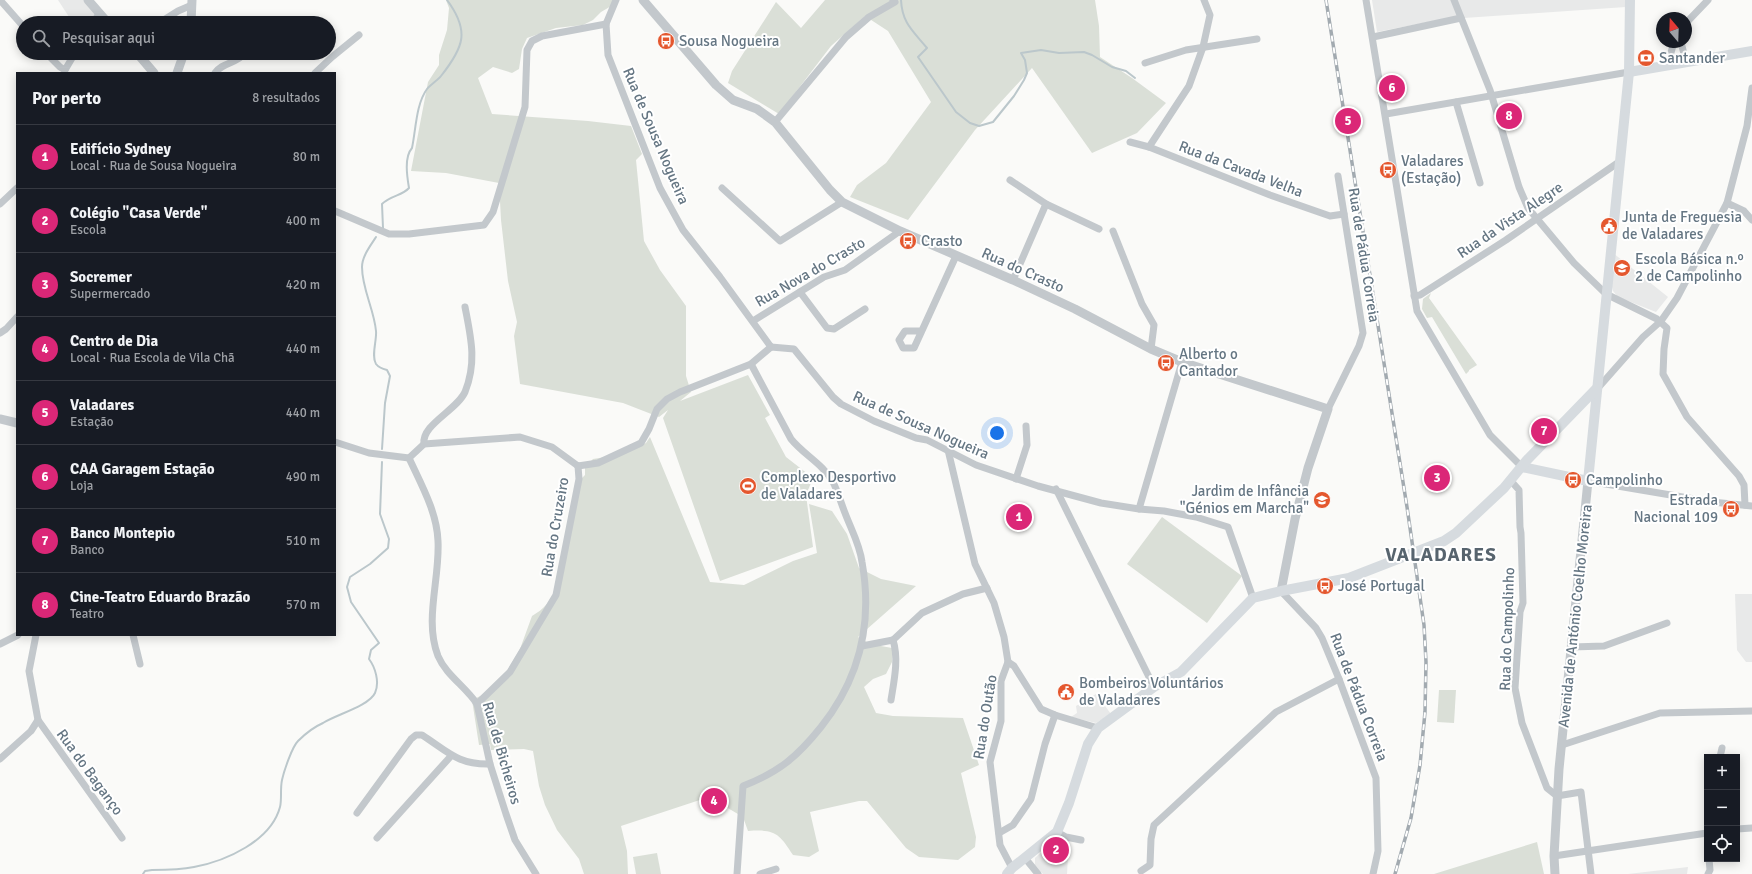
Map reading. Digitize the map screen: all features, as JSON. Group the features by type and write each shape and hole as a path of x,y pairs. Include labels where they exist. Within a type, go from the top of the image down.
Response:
{"main road":[{"name":"Avenida de António Coelho Moreira","path":"1588,481 1596,389 1629,72 1630,0"},
{"path":"1629,72 1752,51"},
{"path":"1010,871 1057,832 1069,803 1088,744 1098,728 1154,687 1181,672 1254,598 1281,591 1349,578 1444,541 1456,533 1511,481 1522,467 1596,389"},
{"path":"1522,467 1588,481"}],"street":[{"path":"0,0 16,18"},
{"path":"88,0 99,14"},
{"name":"Rua de Sousa Nogueira","path":"616,0 606,24 608,55 660,188 683,230 720,277 771,347 794,349 821,383 841,404 874,421 916,438 927,440 976,465 1016,479 1101,503 1164,511 1196,517 1228,527 1254,598"},
{"name":"Rua do Crasto","path":"644,0 716,85 733,100 757,109 775,122 830,190 842,202 900,231 1013,280 1075,309 1151,349 1182,362 1328,409"},
{"path":"775,122 846,37 869,17 895,2 893,0"},
{"path":"1149,147 1189,86 1203,48 1210,15 1204,0"},
{"path":"1366,0 1386,114 1417,311 1490,435 1522,467"},
{"path":"1454,0 1491,95 1519,187 1528,208 1574,263 1606,294 1661,321 1667,328 1663,374 1687,417 1739,476 1744,485 1748,505 1712,502 1588,481"},
{"path":"1692,17 1708,0"},
{"path":"170,16 192,3"},
{"path":"191,16 192,3"},
{"path":"1373,37 1461,18"},
{"path":"336,212 389,234 409,234 484,225 493,212 525,107 527,50 532,41 542,36 606,24"},
{"path":"336,53 359,35"},
{"path":"1145,63 1186,50 1257,39"},
{"path":"1671,65 1670,56 1672,48"},
{"path":"1682,48 1686,62"},
{"path":"54,60 66,71 72,60"},
{"path":"143,60 153,72"},
{"path":"177,72 182,60"},
{"path":"216,72 223,65 236,60"},
{"path":"316,72 328,60"},
{"path":"1386,114 1629,72"},
{"path":"1596,389 1643,337 1661,321 1676,298 1727,203 1747,126 1752,88"},
{"path":"1456,102 1480,183"},
{"name":"Rua da Cavada Velha","path":"1130,142 1149,147 1270,195 1330,216 1344,214"},
{"name":"Rua da Vista Alegre","path":"1414,296 1420,295 1506,240 1619,162"},
{"name":"Rua de Pádua Correia","path":"1338,176 1363,333 1359,346 1328,409 1308,468 1295,519 1281,591 1316,628 1322,638 1376,778 1378,850 1373,874"},
{"path":"1010,180 1046,204 1099,229"},
{"path":"722,188 780,241 842,202"},
{"path":"0,204 16,189"},
{"path":"1727,203 1744,211 1752,220"},
{"path":"1013,280 1046,204"},
{"name":"Rua Nova do Crasto","path":"753,321 824,277 845,270 900,231"},
{"path":"1113,231 1142,304 1154,325 1151,349"},
{"path":"921,331 956,256"},
{"path":"800,292 827,328 834,329 865,309"},
{"path":"336,442 369,453 409,458 424,444 423,439 429,429 458,404 464,394 473,368 472,344 465,307"},
{"path":"0,333 16,318"},
{"path":"578,466 598,463 641,442 649,429 657,409 666,400 680,392 751,364 771,347"},
{"path":"1139,509 1182,362"},
{"path":"737,874 743,786 775,772 789,762 808,744 829,718 847,689 856,667 862,646 864,629 864,579 862,561 833,483 826,471 799,449 791,439 751,364"},
{"path":"0,418 16,423"},
{"path":"1016,479 1027,445 1026,426"},
{"name":"Rua do Cruzeiro","path":"424,444 520,438 552,447 578,466 579,479 556,595 510,672 477,704"},
{"path":"948,450 974,564 994,603 1008,662 1014,666 1041,709 1055,715 1098,728"},
{"name":"Rua de Bicheiros","path":"409,458 423,487 434,518 438,541 433,623 434,642 439,658 446,669 471,695 477,704 490,764 515,840 536,874"},
{"name":"Rua do Campolinho","path":"1511,481 1519,490 1523,603 1520,612 1515,688 1522,723 1547,788 1557,796"},
{"name":"Avenida de António Coelho Moreira","path":"1555,874 1554,856 1557,796 1588,481"},
{"path":"1744,485 1752,483"},
{"path":"1056,490 1154,687"},
{"path":"862,646 893,640 922,613 963,594 987,588"},
{"path":"1572,647 1604,646 1667,623"},
{"path":"0,644 16,636"},
{"path":"0,759 31,731 38,720 29,671 36,636"},
{"path":"133,636 140,664"},
{"path":"891,700 896,657 896,649 893,640"},
{"name":"Rua do Outão","path":"1008,662 1001,682 1001,721 990,762 1000,845 1010,871"},
{"path":"1141,871 1150,865 1151,839 1154,825 1276,712 1339,679"},
{"path":"1562,746 1660,713 1752,711"},
{"path":"999,833 1013,825 1031,799 1045,744 1055,715"},
{"name":"Rua do Baganço","path":"38,720 122,838"},
{"path":"357,813 411,739 416,735 422,735 451,756 475,764 490,764"},
{"path":"1721,754 1722,748"},
{"path":"377,838 451,756"},
{"path":"1557,796 1581,792 1591,874"},
{"path":"1740,829 1751,827"},
{"path":"1057,832 1066,837 1081,840"},
{"path":"1554,856 1704,833"},
{"path":"1025,858 1038,874"},
{"path":"1709,862 1711,873"},
{"path":"760,874 776,869"}],"shaded area":[{"path":"58,0 85,0 96,16 68,16"},
{"path":"446,0 615,0 613,5 601,12 593,20 583,25 556,28 527,38 522,49 519,69 512,73 493,67 478,78 492,114 588,121 631,126 642,154 636,160 644,241 660,270 686,306 686,376 691,392 680,401 748,375 770,415 765,418 786,457 813,478 806,495 813,547 720,581 663,418 668,410 659,417 623,403 520,384 514,336 517,322 508,281 501,220 499,183 446,173 411,171 428,82 439,65 439,55 447,30 449,8"},
{"path":"825,0 1095,0 1099,26 1100,57 1166,103 1137,133 1092,153 1032,68 975,130 908,220 850,197 857,185 886,163 931,102 888,31 865,16 831,46 779,114 728,83 732,71 776,2 801,28"},
{"path":"1372,0 1626,0 1626,7 1464,18 1453,17 1377,32"},
{"name":"Escola Básica n.º 2 de Campolinho","path":"1613,253 1668,297 1656,312 1618,297 1613,291 1611,283"},
{"path":"1431,293 1429,298 1477,365 1466,374 1432,317 1427,318 1422,309 1423,299"},
{"path":"650,437 710,582 744,585 793,561 817,553 809,504 832,511 847,534 859,568 881,579 916,586 858,637 870,644 892,648 892,662 886,674 873,679 864,687 876,713 893,716 963,718 979,765 961,773 976,837 975,847 958,860 919,857 906,848 867,801 859,801 810,812 819,851 809,857 793,855 780,837 775,834 764,831 748,831 743,817 726,807 721,793 621,826 627,851 628,874 584,874 579,859 557,830 545,805 539,786 533,751 524,749 491,750 490,744 479,745 472,700 497,688 520,649 532,616 546,605 556,589 582,478 585,475 585,467 593,459 618,455 646,443"},
{"path":"1162,517 1242,576 1207,623 1127,564"},
{"path":"1735,594 1752,594 1752,662 1746,662 1737,650"},
{"path":"1439,690 1456,690 1454,723 1437,722"},
{"path":"1096,694 1111,714 1096,723 1071,717 1077,713 1076,706"},
{"path":"1056,838 1069,840 1067,874 1043,874 1035,865 1035,858"},
{"path":"1537,842 1544,874 1434,874"},
{"path":"657,853 661,874 636,874 633,857"},
{"path":"1688,867 1687,874 1628,874"}],"waterway":[{"path":"383,228 382,204 385,201 403,193 409,188 407,161 409,152 412,148 418,109 423,95 449,66 459,47 461,39 459,21 447,0"},
{"path":"901,0 906,21 927,48 918,57 956,112 970,123 979,126 993,122 1014,96 1027,73 1025,60 1021,53 1041,50 1059,53 1084,52 1112,67 1126,71 1135,78"},
{"path":"376,237 365,255 362,267 364,283 375,323 375,361 378,366 387,370 390,376 385,403 382,449"},
{"path":"143,874 145,871 184,869 207,864 220,860 246,848 267,830 275,819 281,804 281,783 286,765 298,741 307,733 328,720 366,702 372,698 375,693 377,680 373,666 369,659 371,650 379,643 351,602 347,587 350,577 370,564 388,548 389,539 380,514 382,462"}],"railway":[{"path":"1326,0 1407,507 1424,625 1426,662 1425,712 1420,765 1411,818 1395,874"}],"place":[{"name":"Sousa Nogueira","path":"666,41"},
{"name":"Santander","path":"1646,58"},
{"name":"CAA Garagem Estação","path":"1392,88"},
{"name":"Cine-Teatro Eduardo Brazão","path":"1509,116"},
{"name":"Valadares","path":"1348,121"},
{"name":"Valadares (Estação)","path":"1388,170"},
{"name":"Junta de Freguesia de Valadares","path":"1609,226"},
{"name":"Crasto","path":"908,241"},
{"name":"Escola Básica n.º 2 de Campolinho","path":"1622,268"},
{"name":"Alberto o Cantador","path":"1166,363"},
{"name":"Banco Montepio","path":"1544,431"},
{"name":"Socremer","path":"1437,478"},
{"name":"Campolinho","path":"1573,480"},
{"name":"Complexo Desportivo de Valadares","path":"748,486"},
{"name":"Jardim de Infância \"Génios em Marcha\"","path":"1322,500"},
{"name":"Estrada Nacional 109","path":"1731,509"},
{"name":"Edifício Sydney","path":"1019,517"},
{"name":"José Portugal","path":"1325,586"},
{"name":"Bombeiros Voluntários de Valadares","path":"1066,692"},
{"name":"Centro de Dia","path":"714,801"},
{"name":"Colégio \"Casa Verde\"","path":"1056,850"}],"district":[{"name":"VALADARES","path":"1441,554"}]}
